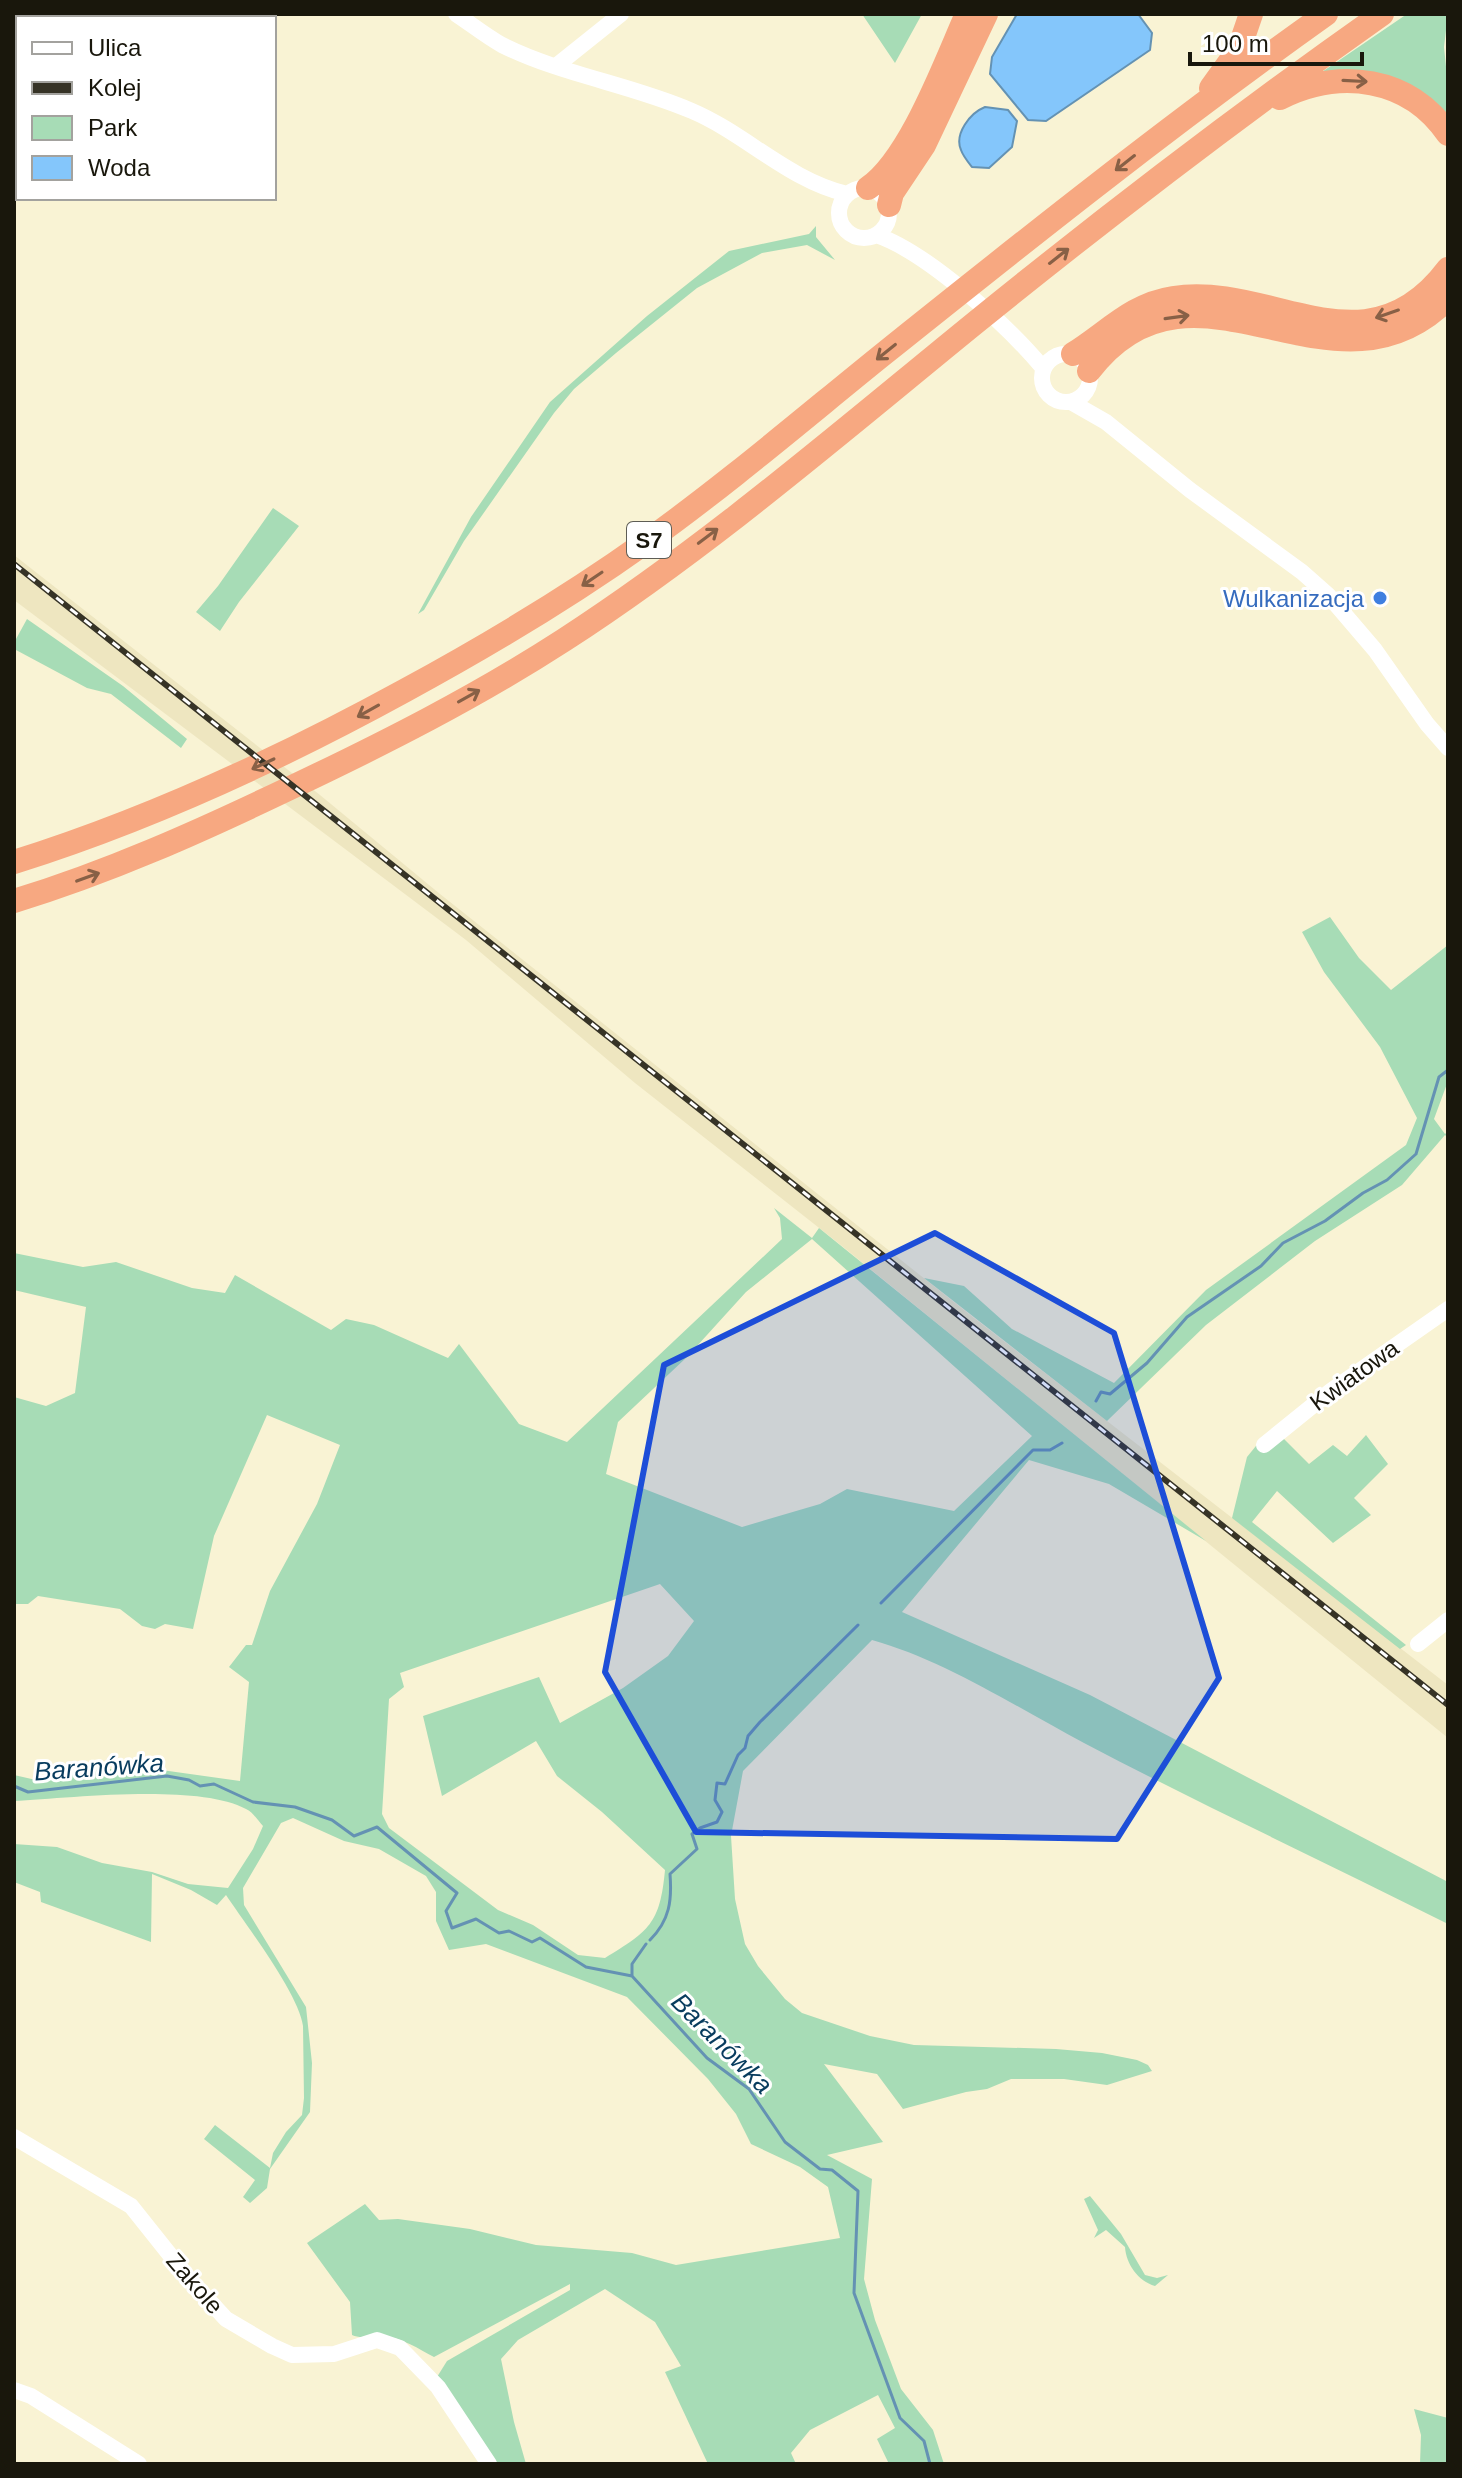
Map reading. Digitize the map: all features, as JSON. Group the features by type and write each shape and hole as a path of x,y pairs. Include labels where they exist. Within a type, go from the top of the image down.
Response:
{"highway":[{"path":"858,191 887,171 910,134 967,14"},
{"path":"889,212 892,193 924,145 986,14"},
{"path":"1186,116 1239,49 1251,14"},
{"name":"S7","path":"14,862 89,838 204,792 322,736 491,643 637,548 1186,116 1326,14"},
{"name":"S7","path":"14,901 87,878 153,852 351,759 512,672 640,588 1230,124 1382,14"},
{"path":"1230,124 1301,89 1334,81 1357,80 1395,89 1417,101 1448,134"},
{"path":"1069,368 1134,310 1171,298 1214,298 1324,321 1353,322 1383,316 1420,299 1448,269"},
{"path":"1069,368 1107,352 1131,332 1169,317 1218,317 1320,338 1351,341 1371,339 1401,329 1432,312 1448,298"}],"street":[{"path":"456,14 500,44 691,111 728,128 803,178 826,189 878,192 908,248"},
{"path":"556,66 621,14"},
{"path":"803,178 839,216 850,233 863,237 876,235 908,248 1021,341 1069,368 1106,422"},
{"path":"839,216 841,201 858,191"},
{"path":"876,235 889,212"},
{"path":"1069,368 1042,382 1047,394 1058,401 1071,402 1106,422 1190,490 1302,572 1328,595 1375,650 1427,724 1448,748"},
{"path":"1069,368 1071,402"},
{"name":"Kwiatowa","path":"1264,1445 1332,1390 1448,1309"},
{"path":"1418,1644 1448,1620"},
{"name":"Zakole","path":"14,2137 131,2206 190,2280 226,2319 272,2346 292,2355 334,2354 377,2340 400,2348 438,2387 489,2464"},
{"path":"14,2390 31,2396 139,2464"}],"highlighted area":[{"path":"935,1233 1114,1333 1219,1678 1117,1839 696,1832 605,1672 664,1365"}],"shaded area":[{"path":"14,555 320,795 974,1318 1448,1685 1448,1738 837,1242 635,1083 466,940 14,600"}],"green space":[{"path":"862,14 922,14 895,63"},
{"path":"1407,14 1448,14 1444,47 1448,121 1319,74"},
{"path":"816,226 816,237 835,260 807,245 762,253 697,288 574,389 464,541 424,610 418,614 471,517 550,402 647,316 729,251 809,234"},
{"path":"273,508 299,526 220,631 196,612"},
{"path":"27,619 123,686 187,739 181,748 111,694 87,688 16,650 16,639"},
{"path":"1330,917 1359,958 1391,990 1448,945 1448,1081 1434,1119 1445,1134 1448,1131 1448,1138 1445,1135 1402,1185 1315,1241 1206,1325 1107,1421 924,1278 964,1286 1012,1329 1114,1383 1206,1290 1406,1145 1417,1118 1380,1047 1324,972 1302,932"},
{"path":"774,1208 812,1238 819,1228 1206,1541 1109,1484 1029,1460 902,1612 1090,1695 1448,1882 1448,1924 1129,1766 953,1672 872,1640 743,1771 731,1836 735,1899 745,1944 758,1966 785,1999 802,2013 870,2036 914,2045 1102,2053 1137,2060 1148,2065 1152,2071 1107,2085 1064,2079 1011,2079 987,2089 903,2109 877,2074 824,2064 883,2142 827,2155 872,2179 864,2279 875,2320 901,2389 933,2430 944,2464 889,2464 877,2439 895,2428 878,2395 810,2430 791,2453 796,2464 708,2464 665,2372 681,2366 655,2322 605,2289 518,2340 501,2359 526,2464 495,2464 437,2377 447,2361 570,2290 570,2284 434,2357 391,2337 352,2335 350,2302 307,2243 365,2204 379,2220 398,2219 470,2229 536,2245 632,2253 676,2265 840,2238 828,2187 800,2167 751,2144 736,2114 708,2079 627,1997 486,1944 449,1950 436,1921 436,1892 426,1876 379,1849 344,1841 293,1818 281,1823 243,1888 244,1905 306,2007 312,2063 310,2112 270,2169 267,2188 250,2203 243,2197 255,2180 204,2139 215,2125 270,2168 273,2153 286,2132 302,2115 304,2098 303,2026 292,1996 270,1960 226,1895 217,1905 152,1874 151,1942 41,1902 40,1892 14,1882 14,1844 57,1847 102,1863 152,1872 188,1884 228,1888 253,1849 263,1826 246,1809 197,1796 133,1794 14,1801 14,1775 36,1780 67,1772 140,1767 240,1781 249,1682 229,1667 246,1645 252,1645 270,1591 317,1504 340,1445 267,1415 214,1536 193,1629 165,1624 155,1629 142,1626 120,1609 38,1596 28,1604 14,1604 14,1397 46,1406 75,1393 86,1307 14,1290 14,1253 83,1267 116,1262 192,1288 225,1293 235,1275 331,1330 346,1319 374,1325 448,1358 459,1344 519,1424 567,1442 782,1239 780,1218","holes":["812,1239 1032,1436 954,1511 847,1489 820,1504 742,1527 606,1474 618,1422 687,1357 746,1292","660,1584 694,1621 668,1656 623,1688 560,1723 539,1677 423,1716 442,1796 536,1741 557,1776 665,1870 660,1903 642,1933 605,1958 578,1955 533,1925 498,1910 389,1828 382,1814 389,1699 404,1687 400,1673"]},
{"path":"1366,1435 1388,1464 1354,1498 1371,1515 1333,1543 1277,1491 1252,1522 1406,1645 1400,1649 1232,1518 1247,1457 1260,1441 1282,1437 1309,1464 1333,1445 1347,1456"},
{"path":"1090,2196 1121,2234 1145,2275 1157,2278 1168,2275 1155,2286 1138,2276 1128,2260 1125,2247 1106,2230 1094,2238 1098,2230 1084,2199"},
{"path":"1414,2409 1448,2418 1448,2464 1420,2464 1421,2435"}],"water":[{"path":"1017,14 1138,14 1152,33 1150,50 1046,121 1028,120 990,74 992,57"},
{"path":"985,107 1008,110 1017,121 1012,147 989,168 972,167 962,152 960,137 969,119"}],"waterway":[{"path":"1096,1401 1101,1392 1110,1394 1147,1363 1187,1317 1261,1266 1283,1243 1325,1221 1387,1180 1416,1154 1439,1077 1448,1070"},
{"path":"881,1603 1033,1450 1050,1450 1062,1443"},
{"path":"650,1940 662,1925 668,1909 670,1874 697,1849 692,1834 717,1822 722,1812 715,1800 717,1783 725,1784 738,1755 745,1748 748,1736 858,1625"},
{"name":"Baranówka","path":"14,1786 28,1792 167,1776 189,1780 200,1786 214,1784 253,1802 295,1807 332,1820 354,1836 377,1827 457,1893 446,1911 452,1928 476,1919 499,1933 509,1931 532,1942 540,1938 586,1967 632,1976 707,2058 749,2089 785,2142 820,2169 832,2170 858,2191 854,2293 900,2418 924,2441 930,2464"},
{"path":"632,1976 632,1964 646,1944"}],"railway":[{"path":"14,564 1448,1705"}],"place":[{"name":"Wulkanizacja","path":"1380,598"}]}
